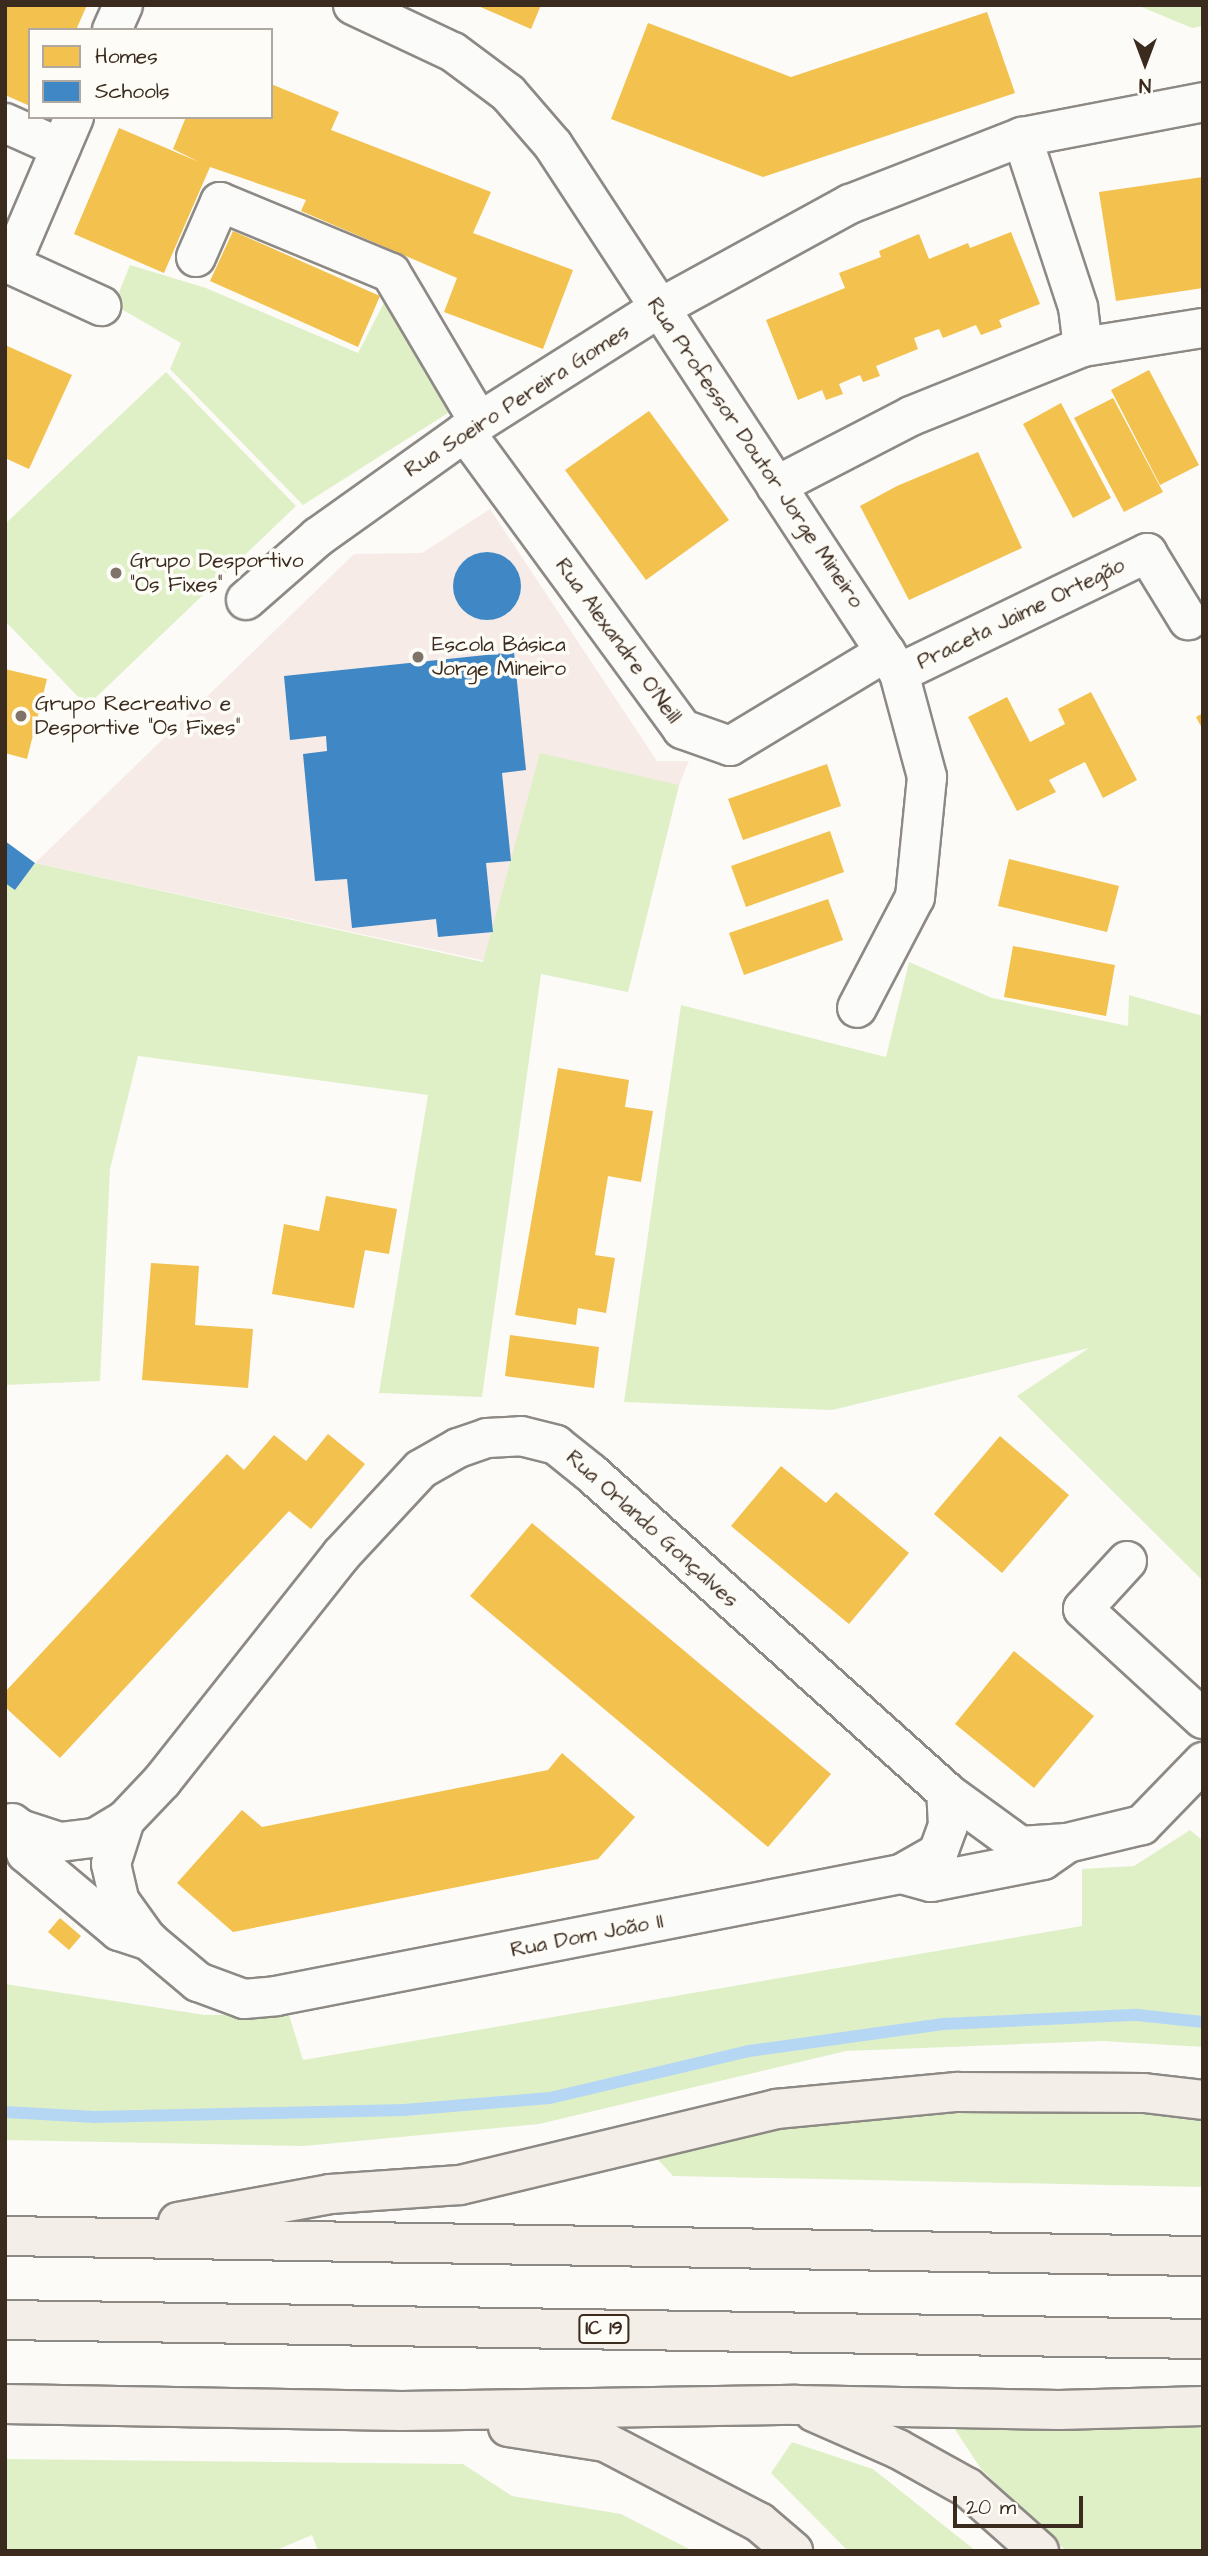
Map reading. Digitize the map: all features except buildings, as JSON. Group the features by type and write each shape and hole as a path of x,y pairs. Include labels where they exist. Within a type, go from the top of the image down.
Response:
{"highway":[{"path":"95,2237 330,2194 460,2185 776,2109 957,2092 1144,2092 1203,2100"},
{"path":"5,2236 1203,2256"},
{"name":"IC 19","path":"5,2320 1203,2339"},
{"path":"5,2404 402,2411 796,2404 1059,2410 1203,2406"},
{"path":"796,2404 898,2449 968,2488 1039,2551"},
{"path":"402,2411 605,2442 759,2522 793,2551"}],"street":[{"path":"113,28 123,5"},
{"name":"Rua Professor Doutor Jorge Mineiro","path":"353,5 453,52 508,93 553,145 658,309 893,662 927,777 915,897 857,1008"},
{"name":"Rua Soeiro Pereira Gomes","path":"246,600 318,537 472,427 658,309 850,204 1022,137 1203,102"},
{"path":"5,123 68,133 8,263 101,306"},
{"path":"1022,137 1078,307 1083,347"},
{"path":"196,257 220,202 391,273 472,427"},
{"path":"776,486 911,416 1083,347 1203,328"},
{"name":"Rua Alexandre O'Neill","path":"472,427 682,729 730,746 893,662"},
{"name":"Praceta Jaime Ortegão","path":"893,662 1147,553 1188,620"},
{"name":"Rua Orlando Gonçalves","path":"13,1823 60,1842 95,1838 125,1819 162,1781 341,1555 421,1469 458,1448 487,1438 521,1436 556,1445 592,1473 946,1792 1020,1846 1067,1843"},
{"path":"1127,1561 1083,1609 1203,1719"},
{"name":"Rua Dom João II","path":"13,1823 26,1853 119,1931 149,1941 198,1982 244,1999 276,1997 901,1874 931,1882 1043,1860 1067,1843 1142,1825 1203,1762"},
{"path":"901,1874 937,1853 948,1826 946,1792"},
{"name":"Rua Orlando Gonçalves","path":"125,1819 111,1864 119,1900 149,1941"}],"shaded area":[{"name":"Escola Básica Jorge Mineiro","path":"490,509 657,761 689,761 679,785 628,992 35,863 354,554 422,553"}],"green space":[{"path":"1137,5 1203,5 1203,26 1192,28"},
{"path":"130,265 206,288 358,353 388,295 459,406 303,505 170,369 181,343 114,305"},
{"name":"Grupo Desportivo \"Os Fixes\"","path":"166,372 296,506 87,706 5,621 5,524"},
{"path":"540,753 679,785 628,992 541,974 482,1397 379,1393 428,1095 138,1056 110,1169 100,1381 5,1385 5,883 15,890 35,863 483,962"},
{"path":"909,962 992,998 1128,1026 1129,995 1203,1016 1203,1581 1017,1396 1089,1348 832,1410 624,1402 681,1005 886,1057"},
{"path":"1190,1830 1203,1841 1203,2047 1102,2041 846,2051 539,2124 304,2146 5,2140 5,1984 205,2015 289,2015 303,2060 1082,1926 1082,1869 1134,1866"},
{"path":"936,2108 1161,2113 1203,2120 1203,2187 673,2176 653,2154 693,2142"},
{"path":"1203,2425 1203,2551 1066,2551 981,2469 954,2428"},
{"path":"792,2442 873,2469 976,2551 848,2551 771,2473"},
{"path":"5,2459 463,2464 512,2496 621,2514 693,2551 318,2551 312,2535 274,2551 5,2551"}],"waterway":[{"path":"5,2112 95,2117 404,2110 550,2098 749,2051 943,2024 1137,2015 1203,2022"}],"place":[{"name":"Grupo Desportivo \"Os Fixes\"","path":"116,573"},
{"name":"Escola Básica Jorge Mineiro","path":"418,657"},
{"name":"Grupo Recreativo e Desportive \"Os Fixes\"","path":"21,716"}]}
